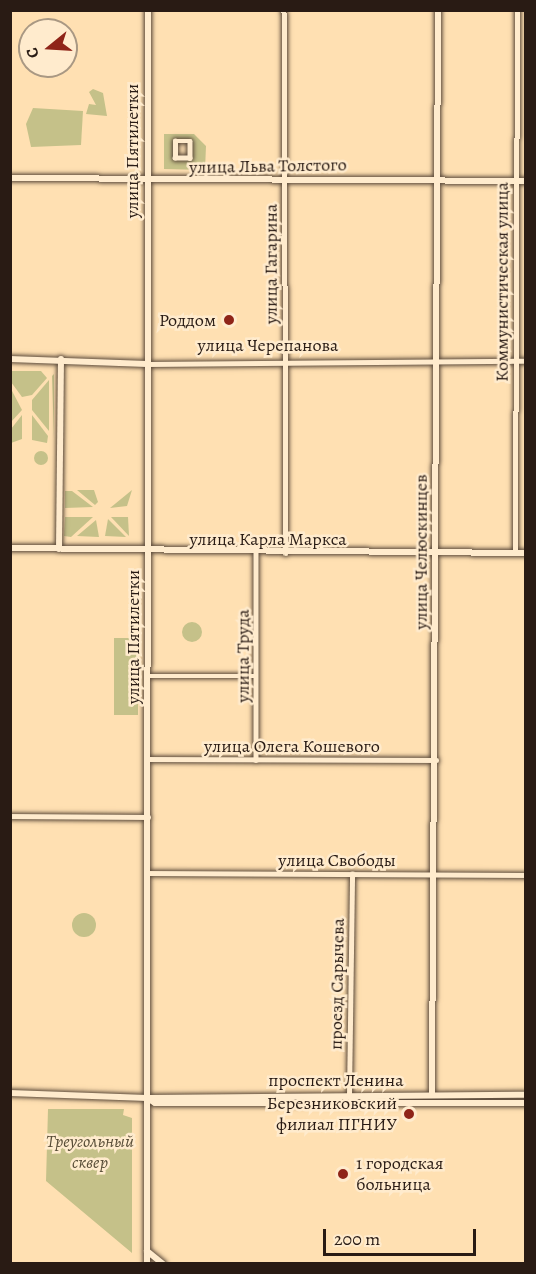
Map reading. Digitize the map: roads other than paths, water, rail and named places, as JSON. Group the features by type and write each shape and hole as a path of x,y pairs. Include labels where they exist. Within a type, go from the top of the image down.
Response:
{"main road":[{"name":"улица Пятилетки","path":"147,1263 148,10"},
{"name":"улица Челюскинцев","path":"432,1094 436,760 438,10"},
{"name":"улица Льва Толстого","path":"10,178 284,183 525,180"},
{"name":"улица Черепанова","path":"10,359 60,359 147,364"},
{"path":"59,549 60,359"},
{"name":"улица Карла Маркса","path":"10,548 256,553 525,553"},
{"name":"проспект Ленина","path":"10,1094 147,1098 525,1095"},
{"name":"проспект Ленина","path":"147,1098 155,1103 525,1103"},
{"path":"147,1251 163,1263"}],"street":[{"name":"улица Гагарина","path":"284,10 286,553"},
{"name":"Коммунистическая улица","path":"515,553 517,10"},
{"path":"175,141 190,141 190,158 175,158 175,141"},
{"name":"улица Черепанова","path":"147,364 286,360 525,361"},
{"name":"улица Труда","path":"256,553 256,760"},
{"path":"148,676 256,676"},
{"name":"улица Олега Кошевого","path":"148,759 436,760"},
{"path":"10,816 148,817"},
{"name":"улица Свободы","path":"148,873 525,875"},
{"name":"проезд Сарычева","path":"349,1095 352,874"}],"place":[{"name":"Роддом","path":"229,320"},
{"name":"Березниковский филиал ПГНИУ","path":"409,1114"},
{"name":"1 городская больница","path":"343,1174"}],"park label":[{"name":"Треугольный сквер","path":"90,1152"}]}
